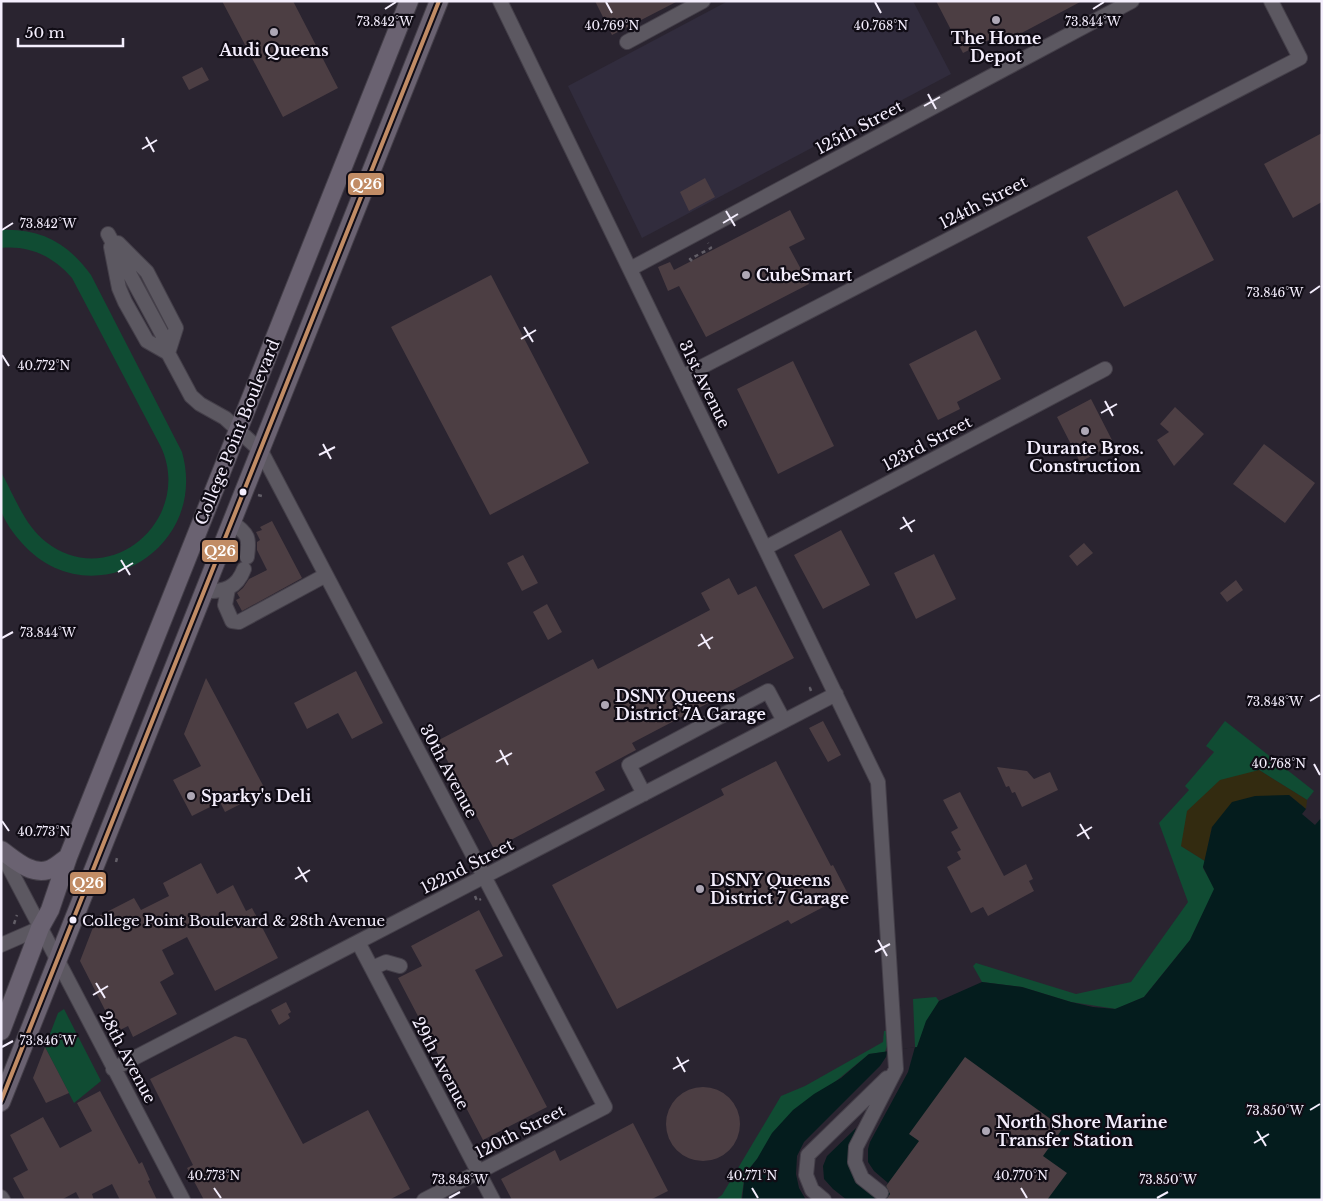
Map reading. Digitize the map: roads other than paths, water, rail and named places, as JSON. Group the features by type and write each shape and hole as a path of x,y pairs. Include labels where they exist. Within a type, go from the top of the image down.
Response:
{"main road":[{"name":"College Point Boulevard","path":"1,1031 40,928 50,910 68,857 409,1"},
{"name":"College Point Boulevard","path":"1,1102 248,479 261,451 440,3"},
{"path":"1,851 26,868 42,871 49,870 68,857"}],"street":[{"name":"31st Avenue","path":"500,1 878,782 896,1069"},
{"path":"627,42 704,1"},
{"name":"125th Street","path":"630,269 1132,1"},
{"name":"124th Street","path":"682,377 1300,58 1271,1"},
{"path":"168,353 170,331 141,276 108,234 119,288 147,341 168,353 192,396 200,404 225,418 261,451"},
{"name":"123rd Street","path":"765,548 1105,369"},
{"name":"30th Avenue","path":"261,451 605,1108"},
{"path":"232,522 246,533 249,541 246,563 241,577 228,590 225,605 232,621 239,622 326,575"},
{"path":"205,591 228,590"},
{"path":"644,794 629,765 768,691 784,721"},
{"name":"122nd Street","path":"114,1069 836,694"},
{"name":"28th Avenue","path":"1,851 183,1200"},
{"path":"1,945 40,928"},
{"name":"29th Avenue","path":"358,942 493,1200"},
{"path":"372,968 386,962 400,966"},
{"path":"881,1194 862,1178 855,1162 856,1147 896,1069"},
{"path":"824,1200 812,1190 806,1174 808,1155 896,1069"},
{"name":"120th Street","path":"424,1200 605,1108"}],"place":[{"name":"The Home Depot","path":"996,20"},
{"name":"Audi Queens","path":"274,32"},
{"name":"CubeSmart","path":"746,275"},
{"name":"Durante Bros. Construction","path":"1085,431"},
{"name":"DSNY Queens District 7A Garage","path":"605,705"},
{"name":"Sparky's Deli","path":"191,796"},
{"name":"DSNY Queens District 7 Garage","path":"700,889"},
{"name":"College Point Boulevard & 28th Avenue","path":"73,920"},
{"name":"North Shore Marine Transfer Station","path":"986,1131"}]}
